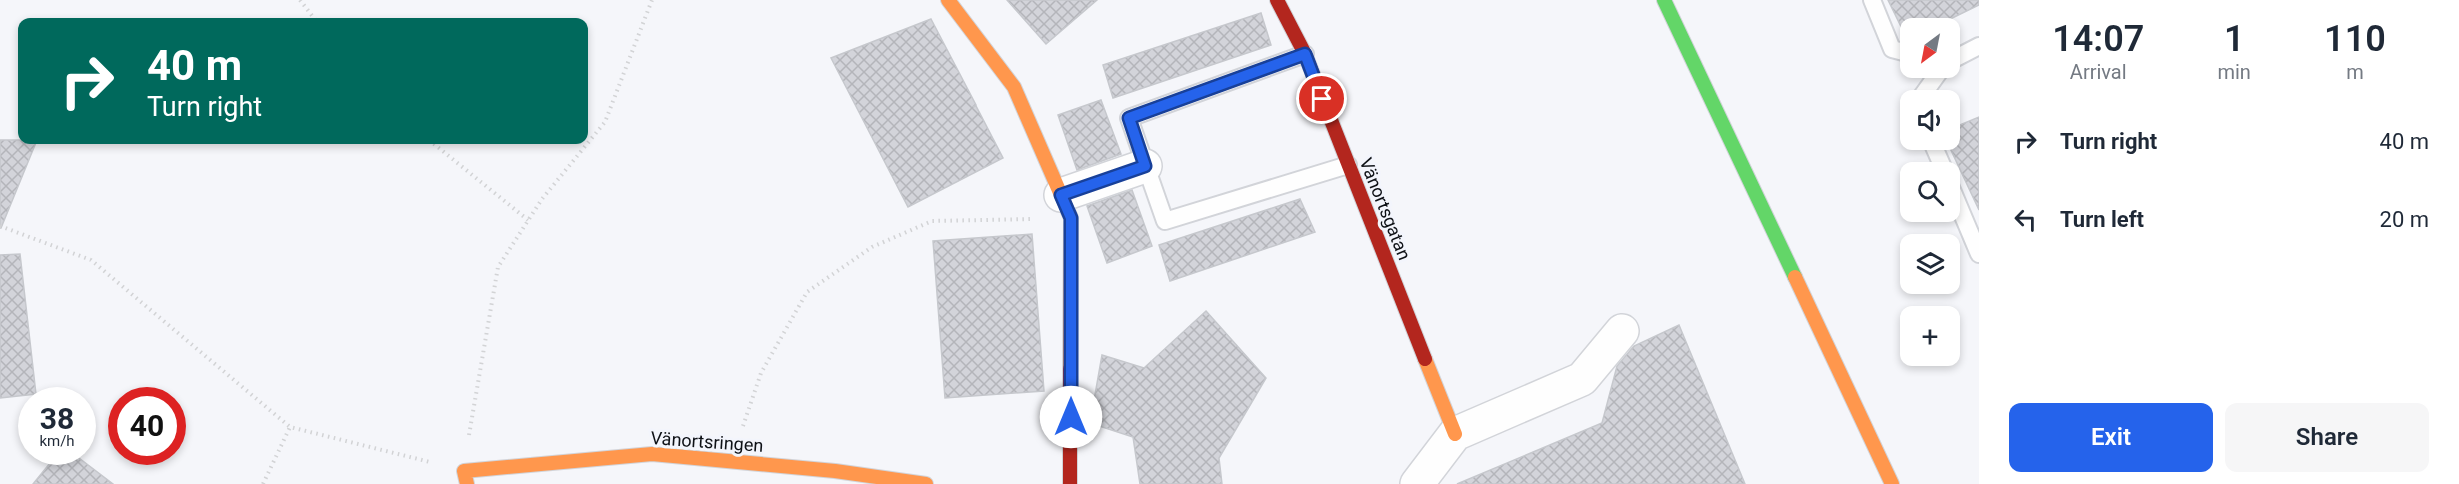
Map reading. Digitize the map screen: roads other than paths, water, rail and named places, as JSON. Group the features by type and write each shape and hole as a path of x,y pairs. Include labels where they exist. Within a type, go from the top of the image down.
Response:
{"street":[{"path":"948,0 1014,87 1066,206 1070,484"},
{"name":"Vänortsgatan","path":"1277,0 1305,54 1455,434"},
{"path":"1664,0 1892,484"},
{"path":"1066,206 1145,166"},
{"path":"1417,484 1455,434 1582,379 1622,331"},
{"name":"Vänortsringen","path":"465,477 652,454 835,471 926,484"}],"lane":[{"path":"1872,0 1892,49 1900,51"},
{"path":"1960,56 1979,46"},
{"path":"1305,54 1129,118 1165,221 1348,165"},
{"path":"1960,209 1979,254"}]}
